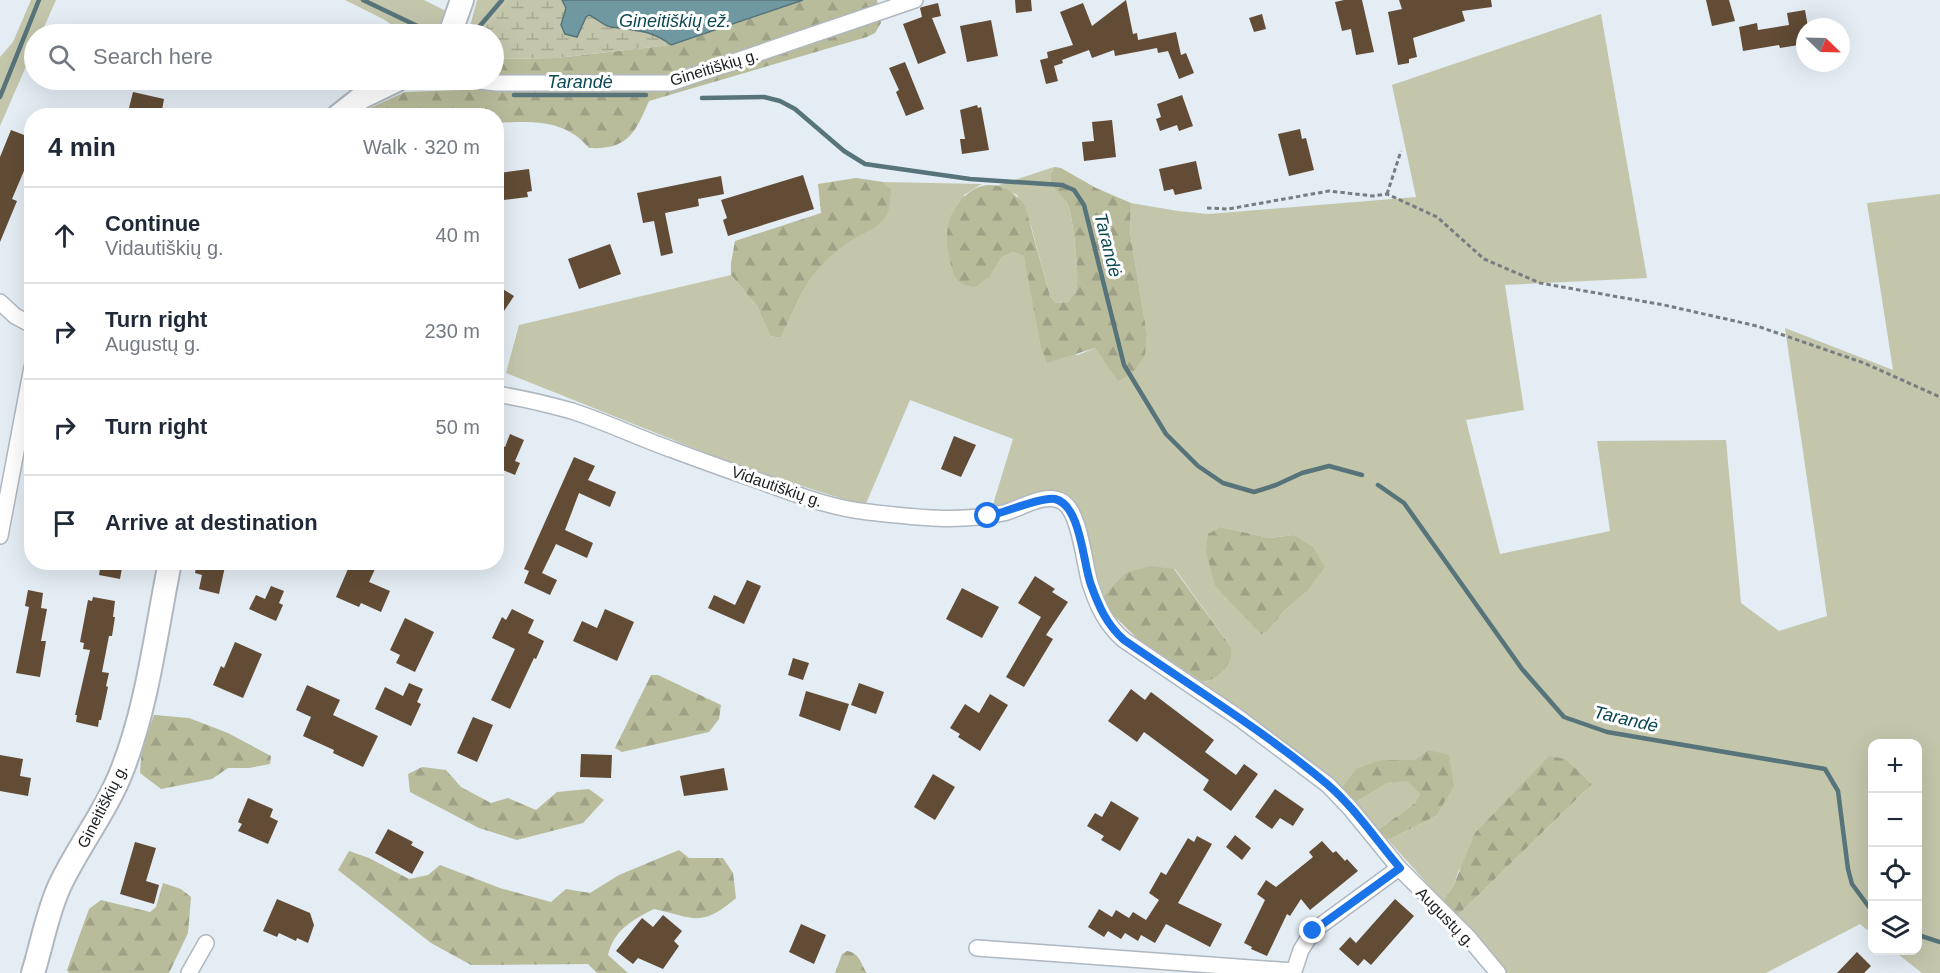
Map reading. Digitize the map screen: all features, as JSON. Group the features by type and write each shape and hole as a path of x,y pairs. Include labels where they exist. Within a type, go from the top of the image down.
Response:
{"street":[{"path":"454,24 462,0"},
{"name":"Gineitiškių g.","path":"504,83 671,83 915,0"},
{"path":"348,108 362,97 376,90"},
{"path":"0,302 24,321"},
{"name":"Vidautiškių g.","path":"504,395 572,412 815,501 856,510 948,519 979,518 1006,512 1046,498 1065,503"},
{"path":"0,536 24,409"},
{"name":"Augustų g.","path":"1065,503 1071,510 1076,524 1090,583 1112,630 1239,718 1328,785 1400,868 1468,937 1498,973"},
{"name":"Gineitiškių g.","path":"33,973 51,906 59,886 114,788 129,751 143,697 168,570"},
{"path":"977,948 1294,971 1301,950 1313,931 1400,868"},
{"path":"189,973 206,943"}],"path":[{"path":"1387,194 1401,150"},
{"path":"1207,208 1228,209 1329,191 1373,196 1387,194 1437,217 1484,259 1540,283 1664,305 1757,326 1864,363 1940,397"}],"green space":[{"path":"31,0 56,0 45,24 24,24 24,71 0,126 0,57 13,42"},
{"path":"345,0 424,0 446,11 443,24 390,24"},
{"path":"477,0 507,0 488,24 471,24"},
{"path":"507,0 562,0 566,7 561,25 565,34 577,36 589,15 608,26 657,36 671,45 556,58 504,59 504,24 488,24"},
{"path":"803,0 877,0 881,23 875,33 867,37 649,101 639,122 628,137 613,146 602,148 589,148 580,139 559,127 535,122 504,123 504,108 370,108 405,92 504,90 504,59 556,58 671,45"},
{"path":"1601,14 1647,278 1505,285 1524,410 1466,420 1500,554 1610,531 1597,441 1726,440 1741,603 1779,631 1827,616 1785,328 1893,370 1867,203 1940,194 1940,973 1922,973 1899,955 1922,955 1922,739 1868,739 1868,931 1860,924 1766,973 1505,973 1457,916 1592,784 1566,759 1459,870 1453,887 1443,901 1388,840 1436,816 1428,750 1414,760 1381,760 1341,789 1331,778 1202,682 1208,681 1231,647 1175,569 1125,573 1103,596 1078,508 1070,499 991,511 1013,439 910,400 865,506 736,465 506,373 519,325 731,275 757,306 770,336 781,338 802,294 822,265 840,248 884,218 888,211 891,189 883,182 982,184 964,195 990,276 1002,257 1013,252 1025,256 1040,344 1078,355 1095,348 1119,380 1144,355 1147,334 1130,232 1131,203 1208,214 1416,197 1392,85","holes":["1221,527 1269,538 1293,535 1306,592 1283,612 1268,631"]},
{"path":"1054,167 1053,183 1067,203 1072,219 1077,274 1074,295 1068,302 1056,303 1050,296 1031,226 1017,195 996,186"},
{"path":"1054,167 1061,168 1096,188 1131,203 1130,232 1147,334 1145,355 1133,373 1118,381 1095,348 1047,363 1040,344 1024,256 1013,252 1002,257 990,276 975,287 964,285 957,280 953,271 947,240 950,217 973,190 982,186 1000,186 1017,197 1025,206 1050,296 1056,303 1068,302 1077,284 1075,246 1072,219 1067,203 1052,184"},
{"path":"856,178 883,182 891,189 888,212 879,224 846,244 826,260 806,287 781,338 770,336 757,306 731,275 735,241 821,213 818,184"},
{"path":"1221,527 1269,538 1293,535 1313,547 1325,567 1306,592 1283,612 1268,631 1261,634 1215,586 1206,551 1208,534"},
{"path":"1150,566 1174,569 1231,647 1227,665 1214,678 1202,682 1139,640 1112,614 1103,596 1125,573"},
{"path":"651,675 658,675 721,705 719,719 709,732 622,752 615,748"},
{"path":"154,715 189,718 228,733 271,756 270,764 249,768 228,768 212,779 161,789 140,773 142,746"},
{"path":"1428,750 1449,755 1454,786 1436,816 1388,840 1378,830 1415,803 1420,794 1407,781 1388,783 1354,803 1341,789 1356,769 1381,760 1414,760"},
{"path":"1549,756 1566,759 1592,784 1457,916 1443,901 1453,887 1475,833"},
{"path":"422,767 446,770 461,787 491,803 508,798 536,810 557,792 589,789 604,800 583,823 517,840 479,828 410,792 408,774"},
{"path":"1407,780 1420,794 1415,803 1378,830 1354,803 1388,783"},
{"path":"679,850 689,858 723,858 733,873 736,898 714,914 705,917 689,917 654,909 638,917 619,932 608,955 628,973 597,973 588,964 471,965 431,943 338,870 349,851 369,858 409,879 428,875 440,865 500,888 551,902 566,889 590,893 619,875"},
{"path":"163,883 181,889 191,897 188,933 169,973 69,973 67,970 89,909 101,900 150,912 156,907"},
{"path":"847,951 857,956 867,973 835,973 842,954"}],"water":[{"name":"Gineitiškių ež.","path":"562,0 803,0 671,45 657,36 608,26 589,15 577,37 565,34 561,25 566,8"}],"building":[{"path":"1015,0 1031,0 1032,11 1016,13"},
{"path":"1126,0 1133,34 1137,33 1138,40 1176,32 1181,55 1186,53 1194,73 1179,79 1168,51 1158,53 1157,48 1115,56 1114,50 1092,58 1089,50 1062,60 1063,63 1054,66 1058,81 1046,84 1040,60 1048,58 1047,52 1073,45 1060,12 1083,3 1092,26"},
{"path":"1362,0 1374,52 1356,55 1351,29 1342,31 1335,2"},
{"path":"1399,0 1491,0 1492,7 1462,11 1465,21 1413,38 1417,57 1409,59 1409,63 1398,65 1388,12 1402,9"},
{"path":"1706,0 1729,0 1735,21 1712,26"},
{"path":"938,3 941,16 932,18 946,53 918,64 903,24 922,17 920,8"},
{"path":"1805,10 1806,18 1796,18 1796,45 1780,48 1779,45 1743,51 1739,27 1757,23 1758,30 1789,25 1787,13"},
{"path":"1262,14 1266,29 1254,32 1249,18"},
{"path":"991,20 998,56 967,62 960,26"},
{"path":"905,62 924,109 906,116 896,92 899,90 889,68"},
{"path":"133,92 164,99 162,108 129,108"},
{"path":"1182,95 1193,126 1179,131 1177,125 1160,131 1156,119 1161,117 1157,104"},
{"path":"977,105 978,108 981,107 989,150 962,154 960,139 965,139 960,110"},
{"path":"1112,120 1116,157 1084,161 1082,142 1094,141 1092,122"},
{"path":"1300,129 1302,139 1306,138 1314,170 1289,176 1278,134"},
{"path":"11,130 24,135 24,171 12,199 17,201 0,242 0,157"},
{"path":"1196,161 1202,189 1175,195 1173,189 1164,191 1159,169"},
{"path":"529,169 532,191 527,192 528,197 504,200 504,172"},
{"path":"803,175 814,209 728,236 723,220 727,218 721,200"},
{"path":"721,176 724,194 698,199 699,206 665,213 673,253 661,256 654,221 643,223 637,193"},
{"path":"610,244 621,274 579,289 568,259"},
{"path":"504,290 514,296 504,311"},
{"path":"510,434 524,440 515,461 520,463 515,475 504,470 505,447"},
{"path":"954,436 976,445 961,477 941,469"},
{"path":"574,457 595,466 588,480 616,492 610,507 579,493 565,530 593,543 587,558 556,544 542,573 557,580 550,595 524,583 529,571 524,569"},
{"path":"100,570 122,570 120,579 99,575"},
{"path":"196,570 224,570 219,594 199,589 202,575 195,573"},
{"path":"348,570 375,570 369,582 390,591 381,612 361,603 359,607 336,597"},
{"path":"1035,576 1055,589 1052,592 1068,602 1046,635 1053,639 1024,687 1006,677 1041,617 1018,603"},
{"path":"747,580 761,586 744,624 708,608 714,595 735,605"},
{"path":"271,586 284,591 279,603 283,605 276,621 249,609 256,595 265,599"},
{"path":"962,588 999,607 982,638 946,619"},
{"path":"28,590 43,593 41,608 47,609 41,641 46,641 40,677 16,673 29,607 25,606"},
{"path":"93,597 115,601 112,636 109,636 102,672 109,673 106,686 108,687 98,727 76,722 77,715 75,715 90,650 83,649 84,643 80,642 88,600 92,601"},
{"path":"512,609 534,620 528,633 544,641 510,709 491,700 515,649 492,638 502,617 506,620"},
{"path":"605,609 634,622 617,661 573,641 582,621 597,628"},
{"path":"405,618 434,632 415,672 396,663 400,655 390,650"},
{"path":"235,642 262,654 243,698 213,685 221,666 224,668"},
{"path":"793,658 809,663 803,680 788,675"},
{"path":"409,683 423,689 417,702 421,704 411,726 375,709 385,687 403,696"},
{"path":"859,683 884,692 876,714 851,705"},
{"path":"307,685 340,700 333,715 378,736 363,767 303,736 311,717 296,710"},
{"path":"1131,689 1145,700 1151,692 1214,740 1205,752 1236,775 1244,764 1258,774 1231,811 1203,790 1209,780 1144,732 1137,742 1108,721"},
{"path":"806,691 849,704 840,731 799,716"},
{"path":"990,694 1008,705 980,751 958,737 960,734 950,728 965,704 979,713"},
{"path":"473,717 493,725 477,762 457,753"},
{"path":"581,754 612,755 611,778 580,777"},
{"path":"0,755 23,759 20,776 31,778 28,796 0,791"},
{"path":"724,768 728,790 684,796 680,776"},
{"path":"933,774 955,787 935,820 914,807"},
{"path":"1275,789 1304,809 1293,826 1280,818 1272,829 1255,817"},
{"path":"248,798 273,809 270,817 278,821 268,844 238,831 242,824 238,822"},
{"path":"1111,801 1139,818 1120,851 1101,840 1104,836 1087,826 1095,813 1102,817"},
{"path":"388,829 413,842 411,845 424,852 412,874 375,853"},
{"path":"1235,835 1251,848 1242,860 1226,847"},
{"path":"1197,836 1212,844 1178,903 1222,924 1210,947 1166,924 1155,943 1141,935 1138,941 1125,933 1121,939 1108,931 1104,937 1088,927 1099,909 1112,917 1116,910 1129,918 1133,912 1146,920 1159,900 1149,893 1161,872 1166,875 1188,838 1194,842"},
{"path":"1322,841 1333,853 1336,851 1345,861 1347,859 1358,871 1310,910 1301,899 1290,916 1287,914 1267,956 1251,949 1252,947 1244,943 1265,900 1257,894 1266,880 1276,887 1313,857 1309,852"},
{"path":"135,842 156,848 146,881 159,885 154,904 120,894"},
{"path":"277,899 310,913 314,925 308,943 297,938 296,941 279,933 277,937 263,931"},
{"path":"1395,899 1414,916 1371,965 1364,959 1358,966 1339,949 1350,937 1356,943"},
{"path":"663,915 682,931 674,941 679,946 663,969 638,958 633,964 616,951 642,918 653,927"},
{"path":"801,924 826,935 814,964 789,952"},
{"path":"1857,952 1871,966 1864,973 1837,973"}],"waterway":[{"path":"29,24 39,0"},
{"path":"363,0 413,24"},
{"path":"482,24 502,0"},
{"path":"0,97 24,37"},
{"name":"Tarandė","path":"514,95 646,95"},
{"name":"Tarandė","path":"702,98 764,97 780,101 795,109 844,151 865,164 970,179 1062,185 1074,190 1084,205 1124,365 1166,434 1198,466 1223,483 1254,492 1302,473 1329,466 1362,475"},
{"name":"Tarandė","path":"1378,485 1404,503 1522,669 1564,717 1607,732 1825,769 1838,791 1852,884 1868,906"},
{"name":"Tarandė","path":"1922,936 1940,942"}],"route":[{"path":"988,516 1046,498 1065,503 1071,510 1076,524 1090,583 1112,630 1239,718 1328,785 1400,868 1313,931"}]}
